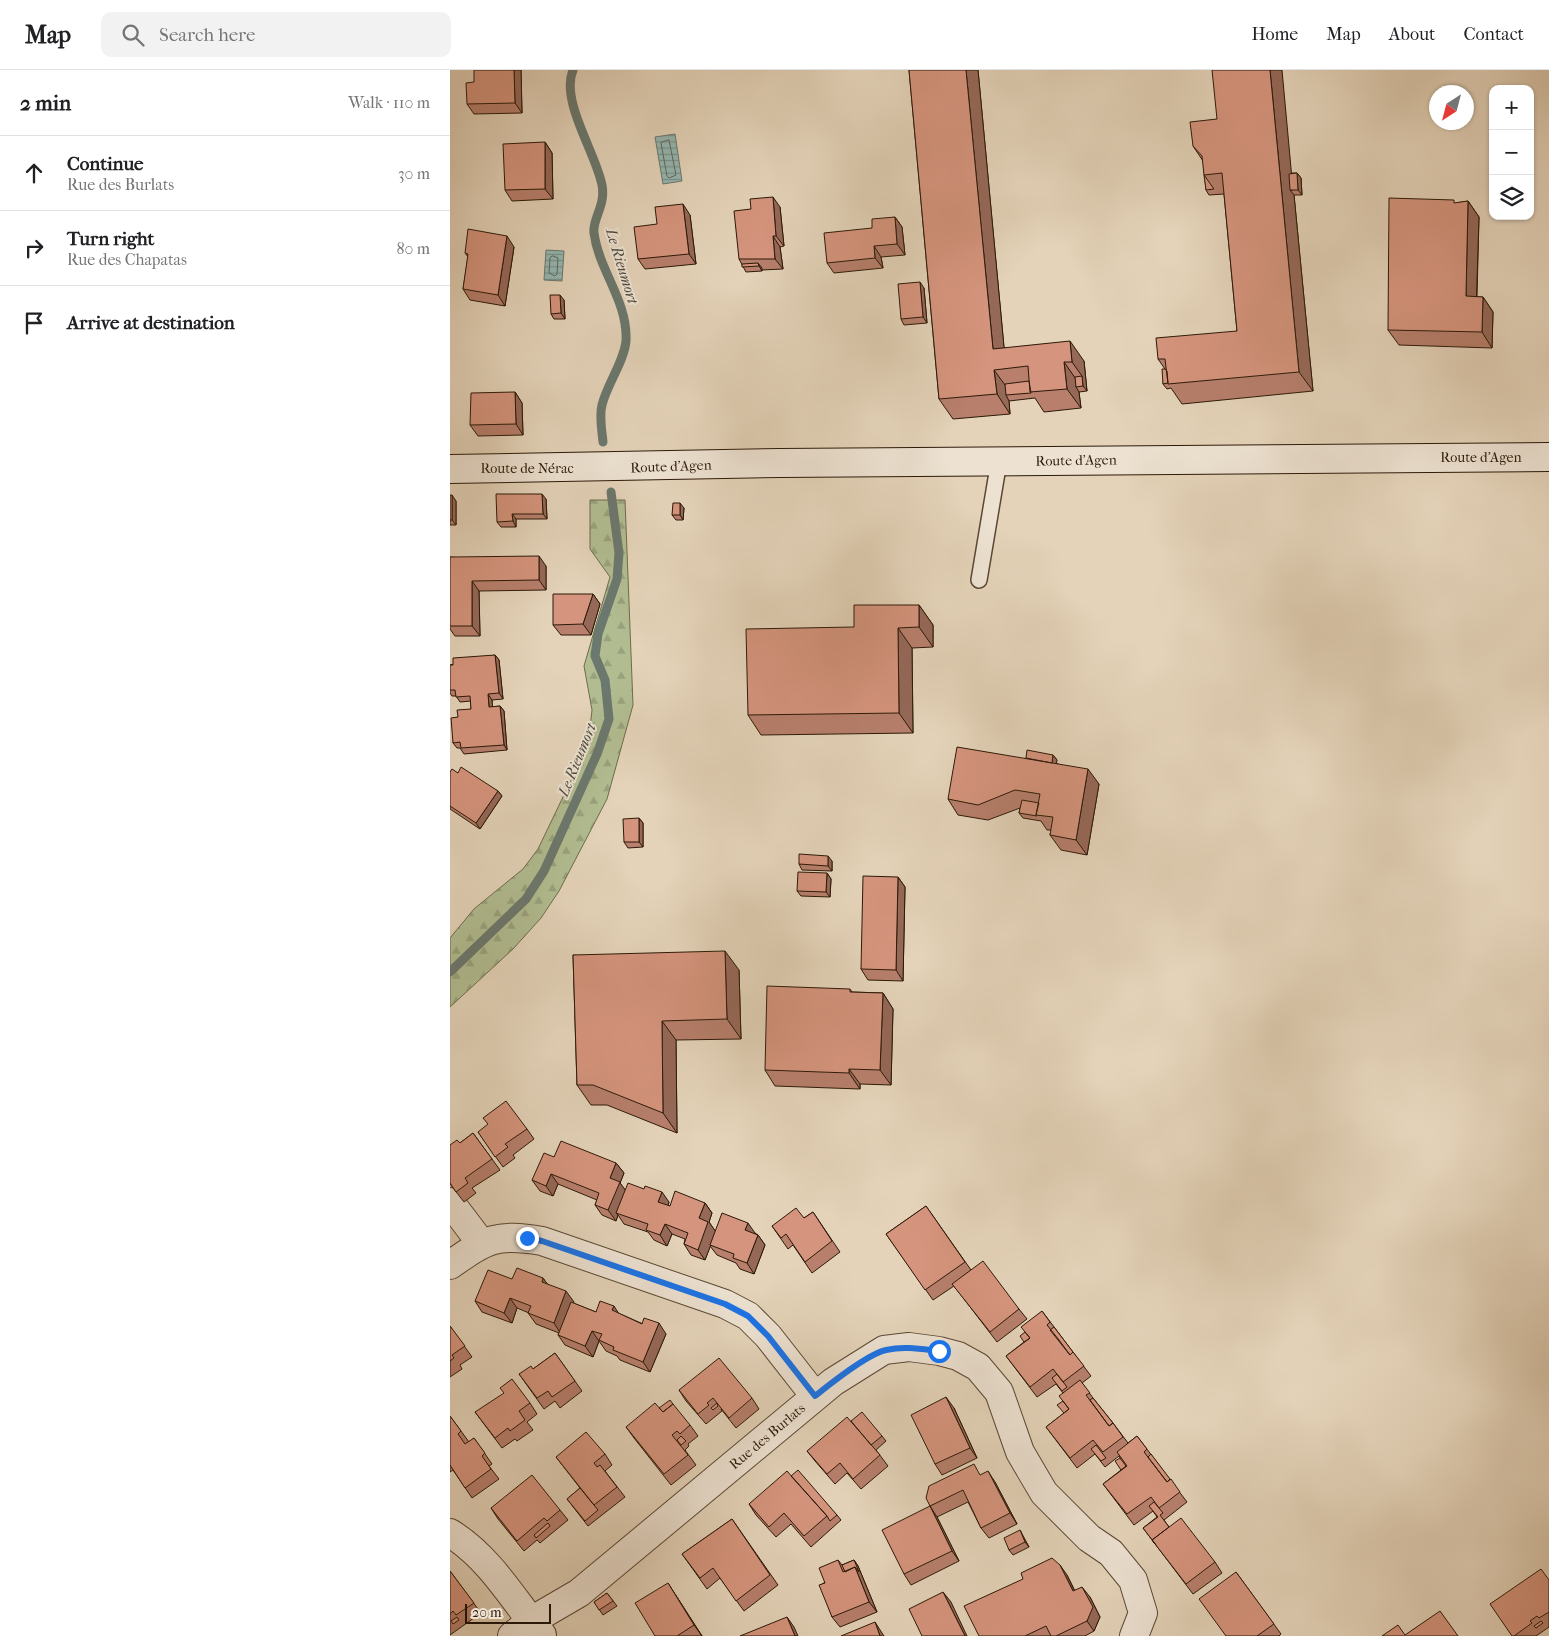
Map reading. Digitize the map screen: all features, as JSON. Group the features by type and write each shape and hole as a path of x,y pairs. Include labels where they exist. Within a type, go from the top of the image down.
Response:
{"street":[{"name":"Route d'Agen","path":"603,468 780,463 1549,457"},
{"name":"Route de Nérac","path":"450,468 603,468"},
{"path":"450,1202 481,1243"},
{"path":"450,1265 481,1243 512,1236 542,1241 725,1304 748,1316 768,1336 815,1396"},
{"name":"Rue des Burlats","path":"528,1631 578,1593 833,1382 884,1350 909,1347 958,1356 978,1367 999,1392 1020,1452 1044,1493 1090,1538 1111,1553 1133,1580 1143,1613 1134,1636"},
{"path":"450,1533 475,1551 494,1571 528,1631"}],"lane":[{"path":"979,580 999,461"}],"green space":[{"path":"590,500 625,500 633,705 607,799 559,891 541,918 513,949 450,1007 450,938 474,909 523,869 538,849 588,745 592,710 584,666 610,577 590,549"}],"water":[{"path":"675,134 682,181 663,184 655,137"},
{"path":"546,250 564,251 562,281 544,280"}],"building":[{"path":"474,70 514,70 515,103 467,104 466,83 474,82"},
{"path":"909,70 966,70 993,349 1070,341 1072,362 1064,362 1067,389 1030,392 1028,366 994,370 997,394 939,399"},
{"path":"1212,70 1270,70 1299,372 1168,384 1165,359 1158,359 1156,338 1237,331 1222,173 1204,175 1202,156 1193,146 1190,122 1217,119"},
{"path":"545,142 545,189 505,190 503,144"},
{"path":"1297,173 1298,190 1290,190 1289,174"},
{"path":"1204,175 1214,189 1206,190"},
{"path":"773,197 776,236 773,236 775,259 739,259 734,211 751,209 750,199"},
{"path":"1389,198 1454,200 1454,203 1468,201 1466,296 1483,297 1482,332 1388,330"},
{"path":"683,204 689,254 638,259 634,227 657,224 655,207"},
{"path":"895,217 897,244 874,246 875,258 827,263 824,233 872,228 872,219"},
{"path":"468,229 507,236 498,295 463,289 468,254 465,253"},
{"path":"758,263 759,266 742,267 742,264"},
{"path":"920,282 923,317 901,319 898,284"},
{"path":"550,295 560,295 561,313 551,314"},
{"path":"1162,369 1167,371 1168,383 1163,384"},
{"path":"1082,376 1083,386 1076,387 1075,377"},
{"path":"1029,381 1031,393 1006,395 1005,384"},
{"path":"515,392 516,424 470,425 471,393"},
{"path":"496,494 542,494 543,514 512,514 513,521 497,522"},
{"path":"450,495 452,495 452,520 450,520"},
{"path":"673,503 680,503 680,515 672,515"},
{"path":"539,556 539,580 472,581 472,626 450,626 450,557"},
{"path":"553,594 593,594 583,624 553,625"},
{"path":"854,605 919,605 919,627 898,628 899,713 748,715 746,629 854,627"},
{"path":"495,655 499,693 488,694 489,707 500,706 504,745 461,748 460,742 453,743 451,718 458,717 457,710 471,709 470,696 456,697 455,690 450,690 450,665 453,665 453,658"},
{"path":"957,747 1088,769 1076,840 1050,835 1053,817 1036,815 1040,794 1015,790 978,805 948,799"},
{"path":"1027,750 1053,755 1052,763 1026,758"},
{"path":"461,767 498,791 476,823 450,806 450,772 452,769 458,773"},
{"path":"1022,800 1039,803 1037,816 1019,813"},
{"path":"639,818 639,842 624,842 623,819"},
{"path":"799,854 828,856 828,866 799,864"},
{"path":"798,872 827,873 826,892 797,891"},
{"path":"863,876 898,877 896,970 861,969"},
{"path":"725,951 727,1019 662,1021 663,1113 593,1085 577,1085 573,955"},
{"path":"767,986 850,989 850,992 883,993 880,1070 849,1069 849,1073 765,1070"},
{"path":"506,1101 527,1129 505,1144 508,1147 495,1157 478,1132 488,1124 483,1118"},
{"path":"473,1133 492,1159 465,1178 468,1183 456,1192 450,1183 450,1145 457,1140 460,1143"},
{"path":"561,1141 616,1163 610,1178 620,1182 608,1210 595,1205 599,1193 551,1174 546,1186 532,1180 544,1153 554,1157"},
{"path":"628,1183 644,1189 645,1186 662,1192 658,1202 670,1206 675,1191 705,1203 699,1218 708,1222 698,1250 684,1244 688,1233 665,1224 660,1235 646,1230 648,1224 616,1213"},
{"path":"926,1206 965,1262 925,1290 886,1234"},
{"path":"796,1208 804,1218 813,1212 832,1241 805,1262 786,1234 781,1238 772,1226"},
{"path":"722,1213 748,1223 745,1230 758,1235 747,1263 733,1258 734,1254 710,1245"},
{"path":"983,1261 1019,1309 990,1332 952,1284"},
{"path":"517,1268 543,1278 542,1282 566,1291 554,1323 528,1313 531,1306 510,1298 504,1313 475,1301 488,1270 512,1279"},
{"path":"600,1301 614,1306 612,1310 642,1324 644,1318 659,1323 643,1362 613,1350 614,1347 599,1340 602,1334 592,1331 585,1346 558,1335 571,1302 596,1312"},
{"path":"1042,1311 1050,1322 1047,1325 1070,1355 1073,1352 1084,1366 1063,1382 1053,1369 1030,1387 1006,1356 1030,1338 1021,1327"},
{"path":"450,1326 465,1346 452,1355 454,1358 450,1361"},
{"path":"1054,1327 1073,1352 1070,1355 1050,1330"},
{"path":"1025,1332 1030,1338 1024,1342 1020,1336"},
{"path":"555,1353 575,1381 552,1397 548,1391 537,1398 519,1374 531,1366 533,1369"},
{"path":"719,1358 752,1398 729,1418 713,1398 707,1403 709,1405 698,1414 679,1390"},
{"path":"1057,1374 1067,1387 1062,1391 1052,1378"},
{"path":"512,1379 530,1403 519,1411 525,1420 510,1431 508,1428 495,1438 475,1412 504,1393 500,1388"},
{"path":"1080,1380 1090,1393 1086,1395 1109,1426 1113,1423 1123,1437 1103,1452 1093,1440 1070,1458 1046,1427 1069,1409 1059,1396"},
{"path":"946,1397 970,1448 935,1464 911,1415"},
{"path":"1093,1398 1113,1423 1109,1426 1090,1400"},
{"path":"670,1400 673,1404 663,1412 659,1408"},
{"path":"1063,1401 1069,1409 1064,1413 1057,1405"},
{"path":"655,1403 663,1412 673,1404 690,1425 680,1434 677,1431 672,1435 688,1455 664,1474 626,1427"},
{"path":"717,1403 718,1406 713,1410 711,1408"},
{"path":"862,1412 882,1436 871,1445 851,1421"},
{"path":"450,1416 461,1431 458,1434 465,1444 474,1438 485,1453 482,1456 491,1469 465,1488 450,1465"},
{"path":"847,1417 880,1455 853,1479 840,1463 827,1474 807,1451"},
{"path":"586,1432 605,1454 594,1463 597,1467 600,1465 617,1487 594,1505 556,1457"},
{"path":"681,1436 686,1441 681,1445 677,1440"},
{"path":"1137,1436 1147,1449 1144,1452 1167,1482 1171,1479 1180,1492 1159,1508 1151,1497 1127,1514 1103,1484 1127,1466 1117,1452"},
{"path":"1096,1445 1106,1458 1101,1461 1091,1449"},
{"path":"1151,1454 1170,1479 1167,1482 1148,1457"},
{"path":"1120,1458 1126,1466 1121,1470 1115,1461"},
{"path":"974,1464 980,1475 988,1471 1010,1513 981,1528 963,1490 930,1506 926,1498 929,1486"},
{"path":"798,1470 837,1515 830,1521 791,1476"},
{"path":"787,1471 827,1516 804,1536 784,1513 769,1527 749,1504"},
{"path":"532,1475 560,1510 547,1521 544,1518 517,1541 491,1508"},
{"path":"580,1488 598,1510 585,1521 567,1499"},
{"path":"1154,1502 1163,1513 1160,1515 1169,1527 1152,1540 1143,1528 1158,1517 1149,1506"},
{"path":"930,1506 952,1551 904,1574 882,1530"},
{"path":"1181,1518 1215,1562 1186,1584 1152,1540"},
{"path":"732,1519 770,1575 736,1601 713,1568 700,1578 682,1554"},
{"path":"548,1523 550,1526 536,1538 534,1535"},
{"path":"1020,1530 1025,1542 1009,1550 1004,1538"},
{"path":"1052,1558 1060,1565 1073,1591 1082,1587 1093,1607 1087,1621 1056,1636 1051,1636 1046,1626 1025,1636 979,1636 964,1606 1023,1579 1021,1573"},
{"path":"838,1560 843,1572 855,1567 869,1602 832,1617 819,1585 825,1583 819,1568"},
{"path":"854,1560 859,1572 855,1567 845,1572 842,1565"},
{"path":"1541,1569 1549,1580 1549,1612 1539,1618 1537,1616 1530,1621 1532,1623 1512,1636 1490,1604"},
{"path":"450,1571 474,1603 456,1615 453,1611 450,1614"},
{"path":"1236,1572 1274,1624 1257,1636 1226,1636 1199,1599"},
{"path":"668,1583 694,1625 677,1636 655,1636 635,1603"},
{"path":"943,1592 965,1636 922,1636 909,1609"},
{"path":"607,1593 613,1601 599,1610 594,1602"},
{"path":"1440,1611 1458,1636 1382,1636 1398,1625 1405,1635"},
{"path":"457,1617 459,1620 453,1624 451,1621"},
{"path":"787,1617 795,1636 740,1636"},
{"path":"1541,1621 1543,1623 1536,1628 1534,1626"},
{"path":"875,1622 880,1636 841,1636"}],"waterway":[{"name":"Le Rieumort","path":"573,70 570,83 571,97 602,185 601,206 595,223 594,233 601,260 623,313 625,326 625,349 604,397 601,409 603,442"},
{"name":"Le Rieumort","path":"450,972 526,899 544,871 597,754 609,719 605,680 595,656 598,634 617,579 619,553 611,492"}],"route":[{"path":"527,1238 542,1241 725,1304 748,1316 768,1336 815,1396 857,1366 884,1350 909,1347 939,1351"}]}
